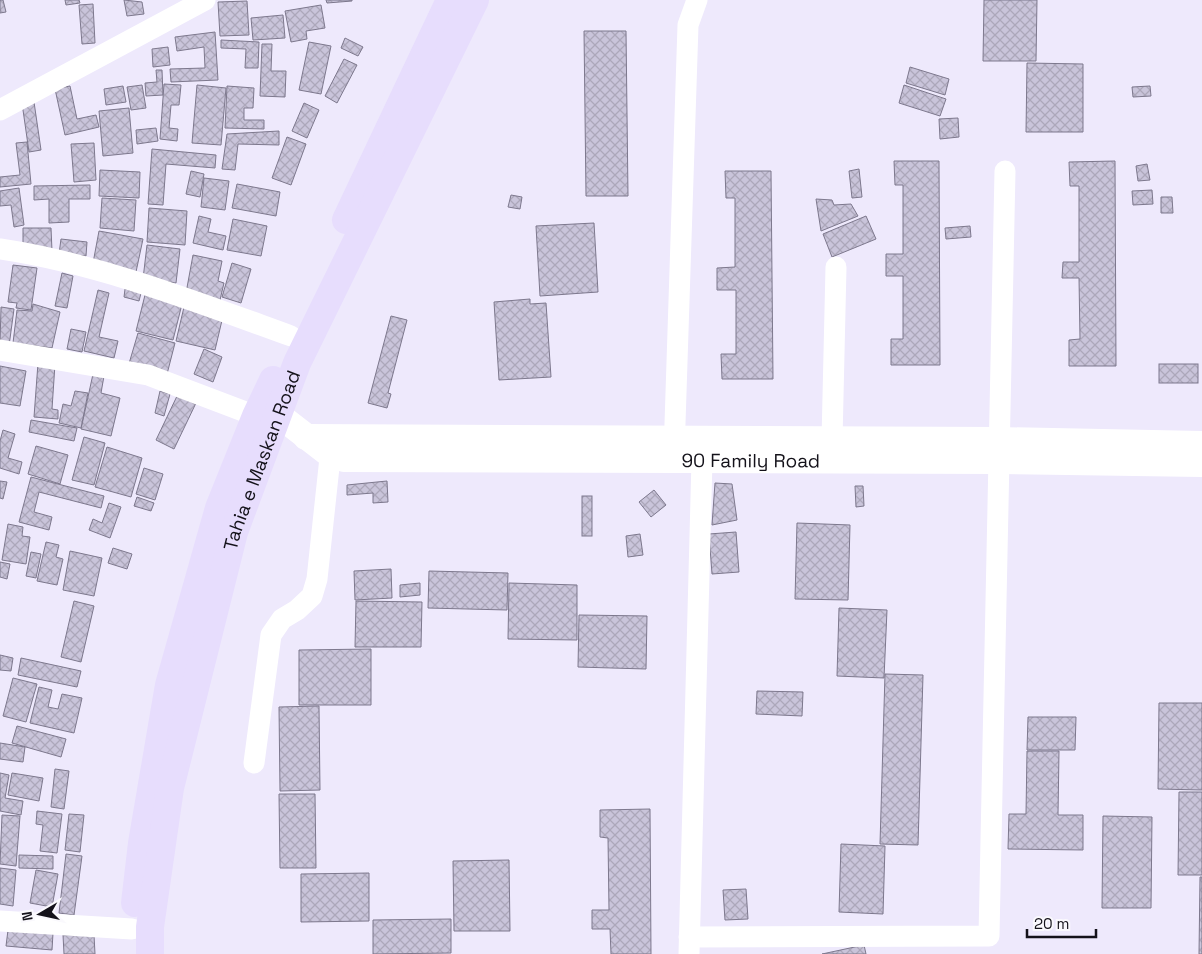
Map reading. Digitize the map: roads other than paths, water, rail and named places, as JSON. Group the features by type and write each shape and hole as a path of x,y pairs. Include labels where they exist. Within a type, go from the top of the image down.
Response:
{"main road":[{"name":"Tahia e Maskan Road","path":"150,954 150,927 170,788 265,411 291,336 450,0"},
{"name":"Tahia e Maskan Road","path":"133,941 142,843 169,685 219,508 265,411 297,363 475,0"}],"street":[{"path":"0,110 205,0"},
{"path":"674,449 688,25 697,0"},
{"path":"702,460 689,945 989,936 1005,171"},
{"path":"0,250 39,255 179,295 291,336"},
{"path":"832,440 836,267"},
{"path":"0,350 148,375 265,411"},
{"name":"90 Family Road","path":"265,411 306,437 331,446 344,459 674,449 832,440 1202,464"},
{"name":"90 Family Road","path":"674,449 702,460 1202,444"},
{"path":"254,763 271,635 282,619 297,610 312,596 317,579 331,446"},
{"path":"0,921 133,941"}]}
